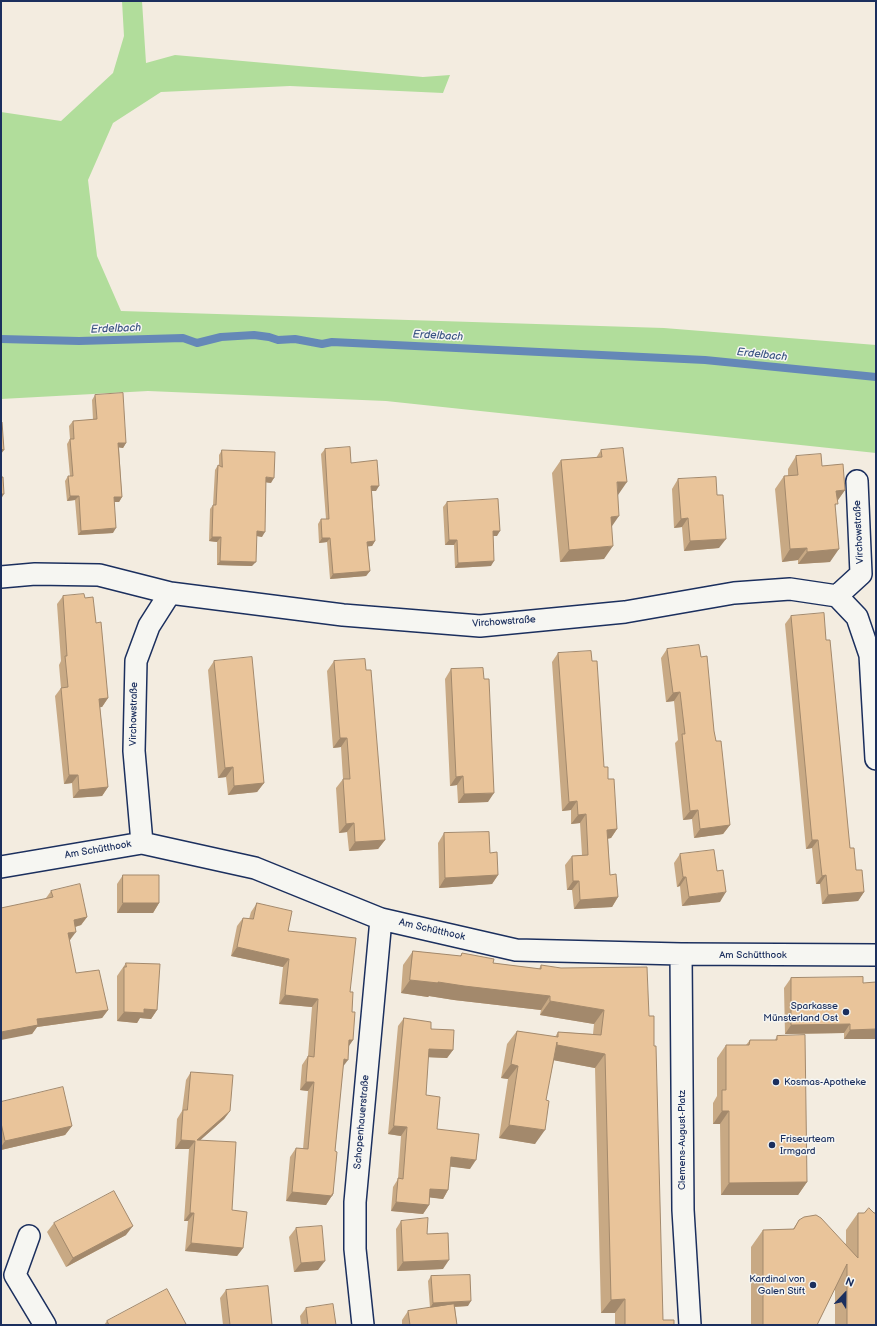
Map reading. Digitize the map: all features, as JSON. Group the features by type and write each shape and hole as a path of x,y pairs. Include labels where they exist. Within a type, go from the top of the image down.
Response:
{"street":[{"name":"Virchowstraße","path":"1,577 35,574 99,575 170,593 343,615 480,626 625,612 734,593 790,589 837,596 861,574 857,481"},
{"name":"Virchowstraße","path":"142,843 134,751 136,661 149,626 170,593"},
{"path":"837,596 858,617 873,655 876,760"},
{"name":"Am Schütthook","path":"1,867 142,843 255,868 381,918 516,950 681,954 876,956"},
{"name":"Schopenhauerstraße","path":"363,1325 355,1249 355,1202 381,918"},
{"name":"Clemens-August-Platz","path":"681,954 682,1210 690,1325"},
{"path":"29,1236 14,1275 45,1325"}],"green space":[{"path":"122,1 142,1 146,63 175,55 423,77 450,75 443,93 290,86 161,92 113,123 88,180 97,256 121,311 664,328 876,345 876,453 386,401 148,391 1,399 1,112 61,121 113,73 124,36"}],"building":[{"path":"123,393 126,443 118,443 122,497 114,497 116,528 81,531 79,496 70,496 68,476 73,476 70,439 74,439 73,421 97,419 95,395"},
{"path":"2,422 4,450 1,449"},
{"path":"350,447 351,463 377,460 379,486 371,486 375,541 367,542 370,571 333,574 330,538 322,538 321,519 329,519 325,449"},
{"path":"623,448 627,482 617,482 619,516 611,517 613,546 569,550 561,460 602,457 601,450"},
{"path":"222,450 275,452 274,478 266,477 265,532 257,531 256,562 220,561 221,537 212,537 213,505 216,505 218,465 222,467"},
{"path":"821,454 822,466 843,464 845,490 836,491 838,504 835,504 839,549 807,552 807,548 790,549 784,476 798,475 796,456"},
{"path":"1,477 3,477 4,494 1,494"},
{"path":"716,477 717,495 723,495 726,539 690,541 688,518 681,519 678,479"},
{"path":"498,499 500,531 493,531 494,561 458,563 457,540 449,540 447,502"},
{"path":"84,594 85,598 93,597 96,623 101,622 108,698 99,699 108,787 79,790 78,775 69,775 61,688 68,687 65,656 67,656 63,596"},
{"path":"824,613 826,640 830,640 850,848 854,848 856,870 862,870 864,892 828,895 826,875 822,876 818,840 812,840 791,616"},
{"path":"699,645 701,657 707,656 714,731 716,741 721,741 730,825 700,829 698,810 690,811 682,734 685,734 680,692 673,693 667,649"},
{"path":"591,651 592,661 597,661 604,767 608,767 608,779 614,779 617,829 607,830 610,875 616,874 618,897 580,900 579,881 573,881 572,856 588,855 586,814 578,815 577,801 569,802 558,653"},
{"path":"252,657 264,783 234,786 233,767 225,768 214,661"},
{"path":"365,659 366,670 371,670 385,840 355,842 354,823 346,824 343,779 350,779 347,738 340,738 334,661"},
{"path":"483,668 484,679 489,679 494,793 464,794 463,776 456,777 451,669"},
{"path":"489,832 490,853 497,852 498,875 445,878 444,833"},
{"path":"714,850 717,871 723,870 726,892 689,897 686,877 683,877 680,854"},
{"path":"123,875 159,875 159,903 123,903"},
{"path":"80,884 87,917 74,920 76,932 68,933 76,973 99,970 108,1010 37,1019 38,1025 1,1032 1,908 53,897 51,891"},
{"path":"257,903 292,911 288,931 356,938 350,992 353,992 352,1012 355,1012 353,1040 349,1040 348,1060 344,1059 332,1196 292,1192 296,1148 308,1149 314,1082 306,1082 308,1056 314,1057 318,999 285,995 289,959 237,947 243,918 253,919"},
{"path":"413,951 461,956 462,953 494,959 493,963 541,969 541,965 561,968 647,967 649,1016 654,1016 654,1046 656,1046 663,1320 674,1320 674,1325 625,1325 625,1299 611,1300 605,1054 557,1045 557,1042 546,1100 549,1101 545,1130 509,1125 518,1066 511,1064 517,1031 558,1037 558,1032 601,1035 604,1010 550,1001 550,996 410,980"},
{"path":"126,963 160,964 157,1010 144,1009 144,1013 124,1012 124,967 126,967"},
{"path":"863,977 863,983 876,982 876,1029 850,1030 850,1024 791,1025 791,978"},
{"path":"404,1018 431,1022 431,1029 454,1030 453,1050 429,1049 426,1095 440,1097 437,1129 479,1134 476,1160 451,1157 448,1190 430,1189 429,1205 396,1202 398,1178 403,1179 407,1127 394,1126"},
{"path":"805,1035 807,1182 729,1183 729,1111 722,1111 722,1090 726,1090 726,1045 749,1045 750,1040 777,1040 777,1036"},
{"path":"191,1072 233,1075 230,1111 197,1140 236,1142 232,1210 247,1212 243,1248 191,1243 194,1213 190,1213 195,1141 181,1140 183,1110 187,1110"},
{"path":"63,1087 72,1126 5,1141 1,1123 1,1102"},
{"path":"114,1191 133,1226 73,1258 54,1223"},
{"name":"Kardinal von Galen Stift","path":"869,1208 876,1213 876,1325 847,1325 847,1264 817,1325 763,1325 763,1230 794,1229 799,1220 804,1217 816,1215 821,1218 858,1258 858,1213 864,1213"},
{"path":"428,1218 427,1234 448,1233 449,1260 403,1262 401,1221"},
{"path":"322,1226 325,1261 301,1263 296,1228"},
{"path":"470,1275 471,1301 433,1303 431,1276"},
{"path":"268,1286 272,1325 230,1325 226,1290"},
{"path":"167,1289 186,1324 109,1325 107,1321"},
{"path":"333,1304 336,1325 308,1325 306,1308"},
{"path":"454,1304 457,1325 410,1325 408,1311"}],"waterway":[{"name":"Erdelbach","path":"1,339 79,341 183,338 197,343 221,337 254,335 278,340 295,339 322,344 332,342 705,360 876,377"}],"place":[{"name":"Sparkasse Münsterland Ost","path":"846,1012"},
{"name":"Kosmas-Apotheke","path":"776,1082"},
{"name":"Friseurteam Irmgard","path":"772,1145"},
{"name":"Kardinal von Galen Stift","path":"813,1285"}]}
